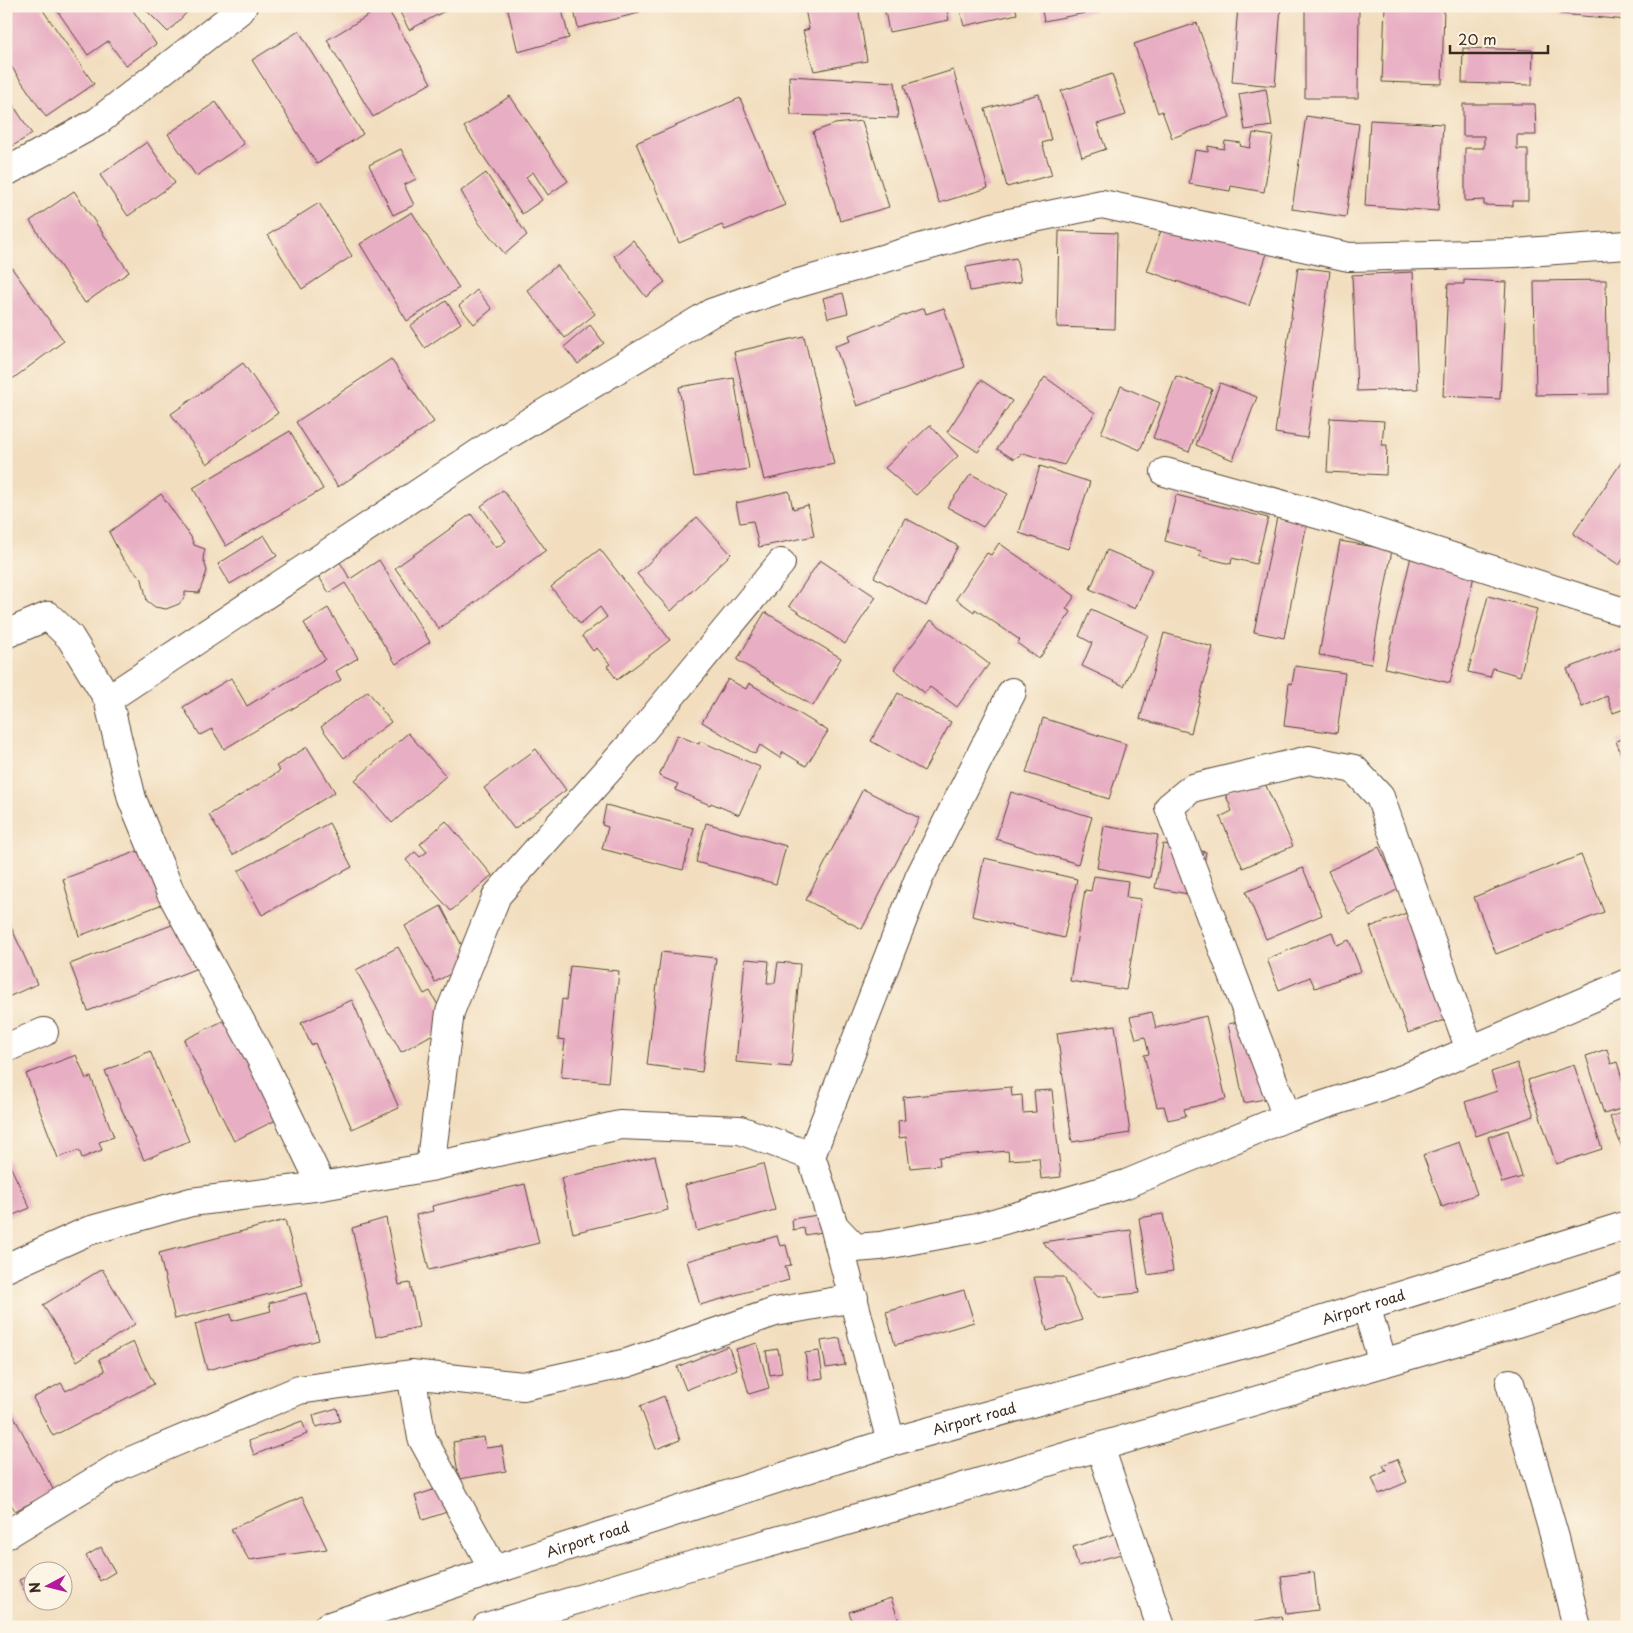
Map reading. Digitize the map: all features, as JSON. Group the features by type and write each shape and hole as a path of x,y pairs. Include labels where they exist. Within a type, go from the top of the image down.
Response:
{"street":[{"path":"6,172 97,122 243,6"},
{"path":"108,700 491,445 711,313 784,287 1000,225 1102,204 1349,257 1513,253 1627,245"},
{"path":"1165,472 1331,518 1621,611 1627,611"},
{"path":"430,1167 450,1012 497,895 634,741 781,563"},
{"path":"6,634 48,616 70,637 108,700 132,799 170,891 261,1058 322,1186"},
{"path":"891,1442 834,1226 811,1156 919,878 1012,692"},
{"path":"1287,1117 1169,807 1192,788 1309,760 1354,769 1380,797 1470,1050"},
{"path":"834,1226 855,1248 880,1246 977,1228 1126,1184 1287,1117 1403,1079 1627,983"},
{"path":"6,1048 44,1032"},
{"path":"6,1268 88,1231 191,1202 322,1186 430,1167 620,1125 740,1130 811,1156"},
{"name":"Airport road","path":"327,1627 494,1570 891,1442 1262,1340 1627,1225"},
{"path":"486,1627 1505,1327 1627,1287"},
{"path":"6,1535 121,1465 299,1390 411,1374 522,1386 627,1363 775,1312 854,1298"},
{"path":"1366,1306 1383,1363"},
{"path":"411,1374 422,1438 494,1570"},
{"path":"1510,1383 1555,1538 1577,1627"},
{"path":"1100,1447 1161,1627"}],"building":[{"path":"6,6 40,6 94,84 46,117 6,59"},
{"path":"54,6 130,6 156,44 126,66 108,41 88,55"},
{"path":"142,6 193,6 168,32"},
{"path":"386,6 431,83 373,117 327,40"},
{"path":"397,6 454,6 409,30"},
{"path":"507,6 561,6 569,38 518,52"},
{"path":"573,6 638,6 639,13 578,28"},
{"path":"815,6 858,6 867,61 814,71 803,31 809,29 805,9"},
{"path":"884,6 946,6 949,20 889,32"},
{"path":"959,6 1015,6 1017,14 964,26"},
{"path":"1041,6 1095,6 1096,11 1044,21"},
{"path":"1238,6 1281,6 1275,86 1232,82"},
{"path":"1305,6 1359,6 1358,98 1305,98"},
{"path":"1385,6 1444,6 1442,84 1382,82"},
{"path":"1561,6 1627,6 1627,20 1560,14"},
{"path":"1197,23 1230,117 1172,138 1162,111 1158,113 1134,44"},
{"path":"299,31 363,134 317,164 252,60"},
{"path":"1463,48 1533,50 1532,85 1462,83"},
{"path":"953,70 988,188 939,203 904,85"},
{"path":"1112,74 1126,115 1097,124 1106,149 1082,157 1061,91"},
{"path":"789,76 895,82 898,118 791,115"},
{"path":"1266,89 1272,126 1245,130 1239,94"},
{"path":"6,94 32,134 6,150"},
{"path":"1039,94 1051,140 1042,143 1052,175 1007,187 985,109"},
{"path":"510,96 568,181 548,195 533,172 526,177 542,200 522,214 464,127"},
{"path":"740,98 785,205 725,230 722,225 679,243 636,143"},
{"path":"216,102 244,144 196,176 168,134"},
{"path":"1463,104 1535,104 1536,135 1517,135 1517,149 1528,149 1528,201 1513,201 1513,206 1484,205 1484,200 1465,201 1465,148 1484,148 1484,136 1463,136"},
{"path":"1306,116 1359,124 1346,217 1292,209"},
{"path":"1370,120 1443,124 1438,211 1365,206"},
{"path":"862,121 889,207 840,221 813,132 835,124"},
{"path":"1253,133 1273,136 1264,192 1231,186 1230,191 1189,184 1195,150 1208,152 1208,146 1224,149 1225,141 1241,143 1240,146 1250,148"},
{"path":"147,142 175,183 128,216 100,175"},
{"path":"401,149 416,179 404,185 414,205 393,215 369,165"},
{"path":"486,173 527,235 505,254 479,223 461,191"},
{"path":"74,191 129,272 85,303 30,221"},
{"path":"319,203 352,256 302,289 268,235"},
{"path":"412,212 459,288 407,321 360,244"},
{"path":"1166,216 1268,251 1249,306 1147,271"},
{"path":"1059,231 1117,233 1115,329 1057,327"},
{"path":"633,240 665,282 646,297 614,256"},
{"path":"1016,258 1021,282 970,291 966,267"},
{"path":"6,260 64,341 11,380 6,373"},
{"path":"557,265 595,314 565,338 527,290"},
{"path":"1298,267 1330,271 1307,438 1275,433"},
{"path":"1413,272 1418,389 1357,391 1352,275"},
{"path":"1464,280 1506,282 1500,399 1443,396 1448,284 1464,284"},
{"path":"1606,280 1608,394 1536,395 1534,281"},
{"path":"477,290 492,309 474,324 459,306"},
{"path":"843,293 848,313 828,318 823,298"},
{"path":"446,301 461,323 425,348 410,326"},
{"path":"924,308 926,314 944,308 965,367 857,406 835,346 851,341 849,335"},
{"path":"590,325 604,343 578,364 564,347"},
{"path":"804,336 834,464 764,480 734,352"},
{"path":"391,359 434,422 338,487 296,422"},
{"path":"243,363 278,413 207,464 171,414"},
{"path":"1176,376 1212,389 1189,452 1153,438"},
{"path":"1045,377 1095,413 1064,465 1023,453 1014,459 997,449"},
{"path":"734,378 749,469 694,477 679,387"},
{"path":"981,380 1012,401 978,452 947,432"},
{"path":"1220,383 1257,397 1233,460 1196,445"},
{"path":"1121,386 1160,403 1140,450 1101,433"},
{"path":"1330,418 1384,421 1382,445 1387,445 1386,475 1327,472"},
{"path":"930,425 958,456 916,495 885,468"},
{"path":"290,431 323,489 226,546 193,488"},
{"path":"1627,454 1627,554 1619,565 1573,534"},
{"path":"1040,466 1090,482 1068,549 1019,533"},
{"path":"971,474 1008,494 983,527 947,507"},
{"path":"503,490 546,550 439,629 395,568 471,514 496,548 506,541 481,506"},
{"path":"789,491 793,509 808,505 814,536 759,547 753,521 740,523 736,503"},
{"path":"161,494 191,537 194,545 205,549 203,558 207,571 199,593 185,592 185,597 179,604 166,609 155,607 147,601 142,579 123,559 109,532"},
{"path":"1176,495 1268,518 1256,564 1232,558 1231,564 1199,556 1201,551 1165,541"},
{"path":"697,517 731,554 671,611 637,574"},
{"path":"1277,517 1307,523 1284,638 1254,632"},
{"path":"905,518 958,546 926,606 874,577"},
{"path":"264,535 277,556 230,584 218,564"},
{"path":"1340,541 1392,550 1371,664 1319,655"},
{"path":"999,543 1075,596 1066,609 1071,612 1039,659 1017,643 1020,640 975,609 974,612 956,599 987,553 991,555"},
{"path":"600,549 670,640 617,680 607,666 610,664 597,648 593,651 582,636 607,617 600,607 580,624 551,587"},
{"path":"1107,550 1152,569 1135,609 1090,589"},
{"path":"1412,552 1476,567 1450,683 1385,668"},
{"path":"379,560 430,642 396,664 345,583 329,593 318,575 340,562 350,579"},
{"path":"820,560 876,597 845,644 789,606"},
{"path":"1488,596 1537,609 1520,676 1493,668 1490,677 1468,672"},
{"path":"328,608 358,658 336,671 341,680 224,749 212,729 200,735 183,707 231,678 247,706 325,659 304,623"},
{"path":"1091,609 1148,635 1124,686 1082,666 1092,643 1079,636"},
{"path":"765,612 841,658 813,706 737,660"},
{"path":"931,620 989,664 957,707 930,687 925,693 894,669"},
{"path":"1164,633 1213,647 1191,733 1140,719"},
{"path":"1627,644 1627,708 1613,713 1607,696 1582,707 1567,669"},
{"path":"1295,666 1345,673 1337,733 1284,726 1289,683 1292,684"},
{"path":"728,679 746,689 749,683 828,731 806,766 783,752 780,758 760,745 755,754 702,722"},
{"path":"368,691 391,722 344,758 321,727"},
{"path":"898,693 951,722 924,771 871,741"},
{"path":"1043,718 1126,744 1109,799 1026,773"},
{"path":"408,733 446,776 392,823 355,780"},
{"path":"677,735 699,744 700,741 760,767 739,815 675,790 678,784 659,776"},
{"path":"1627,737 1627,770 1616,741"},
{"path":"307,747 335,792 233,855 209,815 280,771 276,766"},
{"path":"536,749 566,790 514,829 484,788"},
{"path":"1262,777 1293,846 1243,868 1220,817 1232,811 1225,793"},
{"path":"863,789 919,818 862,929 806,900"},
{"path":"1011,792 1092,817 1078,864 996,839"},
{"path":"606,805 694,828 683,870 602,849 608,827 602,825"},
{"path":"446,821 492,875 451,911 406,860 415,852 420,857 427,852 420,844"},
{"path":"329,823 352,867 262,915 238,871"},
{"path":"706,823 786,846 776,884 696,862"},
{"path":"1104,826 1158,835 1150,878 1097,868"},
{"path":"1163,844 1206,852 1199,896 1155,888"},
{"path":"149,847 168,902 79,936 63,879"},
{"path":"1379,847 1399,889 1349,914 1328,871"},
{"path":"1581,855 1604,912 1496,954 1474,897"},
{"path":"984,858 1077,879 1064,938 972,916"},
{"path":"1303,868 1322,915 1266,939 1246,892"},
{"path":"1094,876 1128,881 1126,897 1141,899 1126,990 1070,981 1085,890 1091,891"},
{"path":"441,906 471,963 435,982 405,926"},
{"path":"1422,907 1461,1014 1408,1033 1370,927"},
{"path":"6,916 37,984 6,998"},
{"path":"177,923 195,969 88,1011 70,964"},
{"path":"1332,932 1337,945 1349,940 1361,971 1315,988 1310,977 1279,990 1267,959"},
{"path":"398,947 424,994 430,991 449,1025 401,1052 356,970"},
{"path":"661,952 716,958 702,1072 647,1065"},
{"path":"745,959 769,961 767,983 775,983 778,962 800,964 791,1067 736,1062"},
{"path":"570,966 619,971 608,1082 561,1077 565,1040 558,1039 562,999 566,1000"},
{"path":"352,1000 399,1108 352,1129 315,1043 311,1045 301,1023"},
{"path":"1152,1012 1156,1028 1206,1016 1226,1099 1184,1109 1186,1116 1168,1120 1164,1106 1157,1107 1144,1055 1149,1054 1145,1037 1136,1039 1130,1017"},
{"path":"1264,1017 1280,1096 1244,1103 1228,1024"},
{"path":"229,1018 278,1119 234,1141 184,1040"},
{"path":"1115,1025 1130,1133 1072,1142 1057,1033"},
{"path":"1607,1049 1611,1064 1617,1062 1627,1095 1627,1107 1604,1114 1586,1056"},
{"path":"150,1051 189,1141 144,1160 105,1071"},
{"path":"76,1055 86,1079 91,1077 114,1137 99,1142 102,1150 82,1158 79,1150 58,1158 26,1074"},
{"path":"1517,1063 1534,1116 1476,1136 1465,1102 1497,1091 1491,1072"},
{"path":"1574,1065 1602,1149 1556,1164 1528,1080"},
{"path":"1011,1087 1012,1096 1022,1095 1023,1113 1036,1112 1034,1091 1052,1090 1061,1177 1041,1179 1039,1158 1009,1160 1008,1151 939,1157 940,1165 910,1168 906,1137 899,1138 898,1121 905,1120 903,1097"},
{"path":"1627,1111 1627,1150 1624,1152 1610,1117"},
{"path":"1508,1130 1522,1177 1502,1183 1488,1137"},
{"path":"1459,1142 1477,1194 1442,1207 1423,1155"},
{"path":"655,1156 668,1210 573,1233 561,1178"},
{"path":"6,1157 30,1208 6,1218"},
{"path":"763,1164 775,1210 697,1231 685,1185"},
{"path":"525,1184 539,1243 429,1270 416,1215 433,1211 432,1206"},
{"path":"824,1214 828,1231 805,1235 804,1228 793,1230 792,1219"},
{"path":"1163,1214 1173,1271 1148,1275 1139,1218"},
{"path":"386,1218 399,1285 410,1283 419,1327 376,1337 352,1228"},
{"path":"285,1220 303,1285 175,1319 159,1253"},
{"path":"1131,1230 1139,1293 1098,1297 1042,1242"},
{"path":"777,1236 780,1246 786,1245 791,1265 785,1266 789,1280 700,1305 687,1261"},
{"path":"102,1269 135,1324 77,1361 43,1305"},
{"path":"1034,1277 1064,1277 1082,1320 1047,1331"},
{"path":"964,1290 974,1322 895,1345 886,1312"},
{"path":"306,1293 319,1340 207,1370 195,1324 231,1314 232,1321 271,1311 269,1303"},
{"path":"840,1338 845,1365 826,1368 821,1341"},
{"path":"133,1342 154,1384 53,1436 33,1398 61,1383 66,1391 105,1371 99,1359"},
{"path":"757,1343 769,1388 749,1394 736,1349"},
{"path":"728,1346 737,1369 686,1390 677,1367"},
{"path":"778,1349 782,1373 770,1375 766,1351"},
{"path":"819,1351 823,1378 809,1380 805,1353"},
{"path":"664,1396 680,1440 656,1449 640,1406"},
{"path":"6,1402 54,1491 15,1511 6,1495"},
{"path":"337,1408 340,1421 316,1427 313,1415"},
{"path":"302,1421 307,1434 254,1455 249,1441"},
{"path":"484,1437 486,1448 502,1446 506,1471 459,1479 453,1442"},
{"path":"1397,1459 1407,1482 1379,1494 1372,1478 1386,1471 1383,1465"},
{"path":"445,1486 453,1510 423,1520 415,1496"},
{"path":"302,1497 327,1549 249,1560 231,1529"},
{"path":"1115,1534 1121,1554 1078,1566 1073,1547"},
{"path":"101,1547 115,1572 100,1581 86,1556"},
{"path":"1314,1572 1318,1610 1286,1614 1281,1576"},
{"path":"891,1598 901,1627 854,1627 849,1612"},
{"path":"1281,1616 1283,1627 1256,1627 1255,1621"}]}
